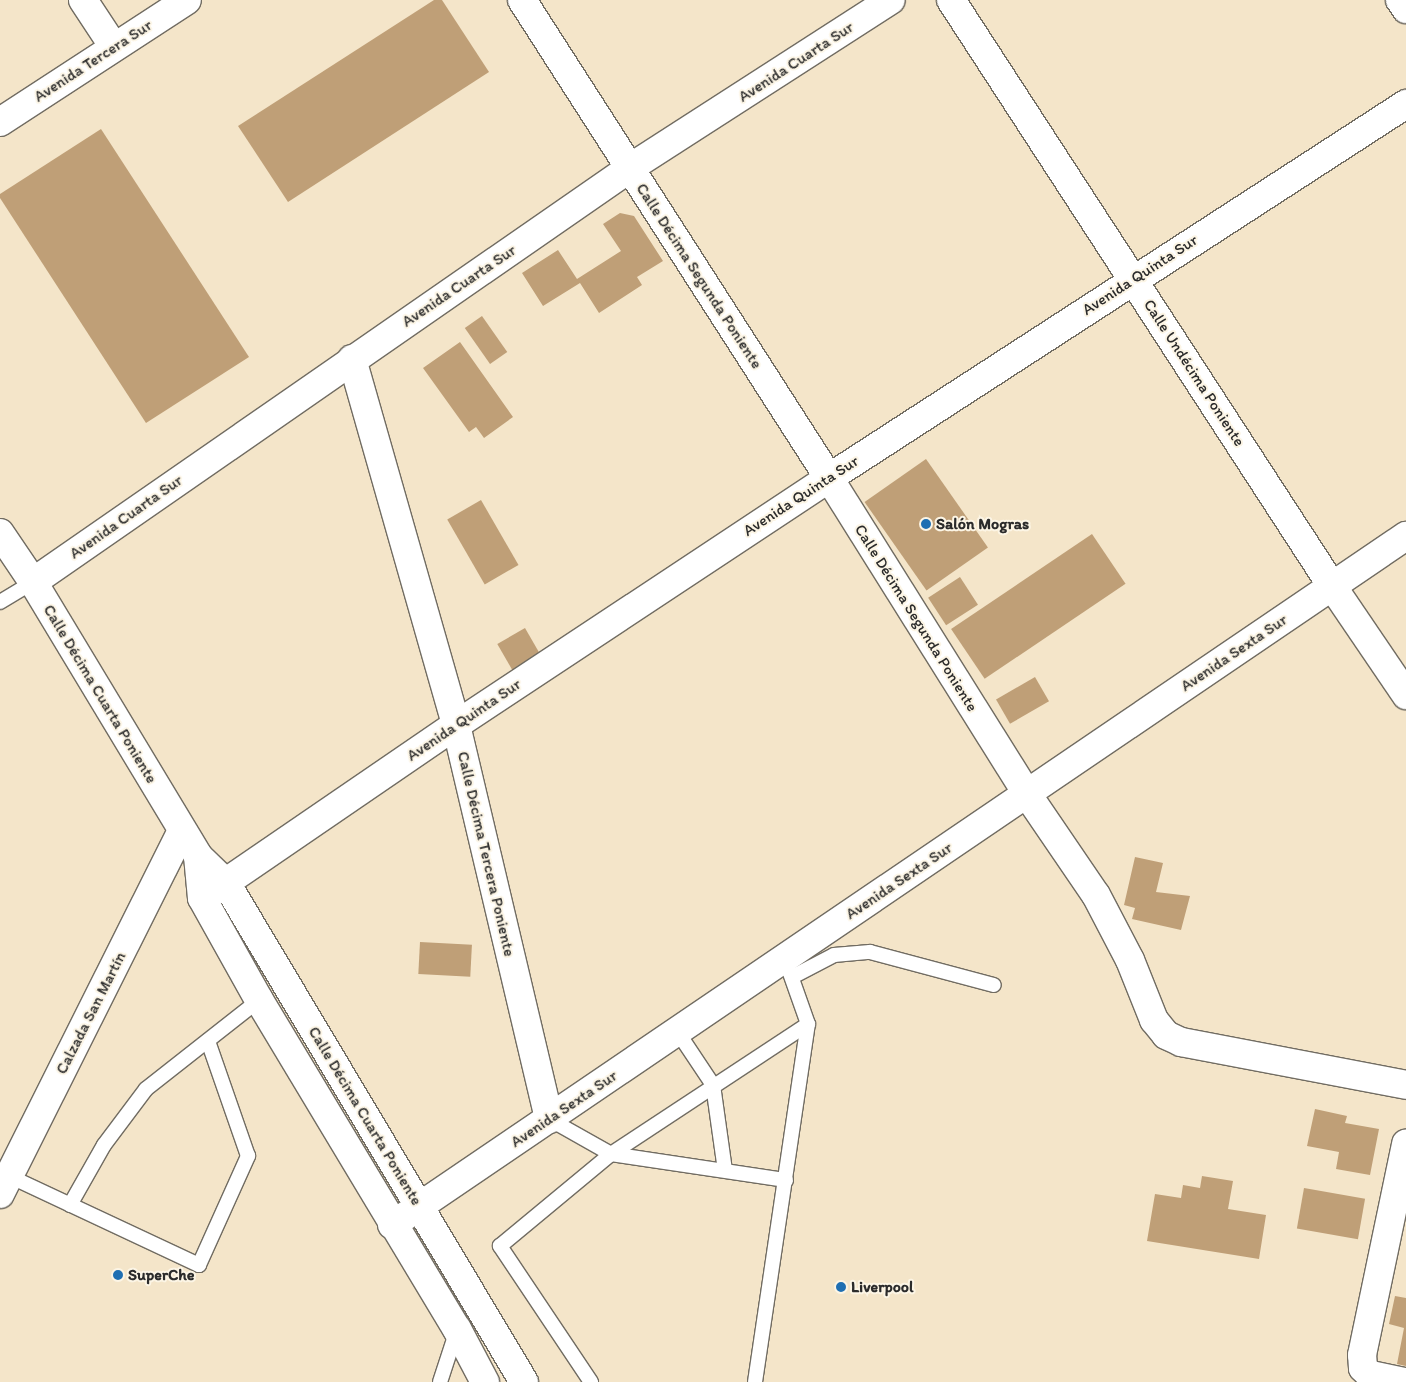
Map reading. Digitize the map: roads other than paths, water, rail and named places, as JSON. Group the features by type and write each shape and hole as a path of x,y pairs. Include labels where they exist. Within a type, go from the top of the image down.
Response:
{"street":[{"path":"83,0 114,48"},
{"name":"Avenida Tercera Sur","path":"0,122 187,0"},
{"name":"Calle Décima Segunda Poniente","path":"522,0 829,478 1027,794 1096,895 1130,960 1154,1020 1166,1034 1181,1042 1406,1085"},
{"name":"Avenida Cuarta Sur","path":"33,582 630,168 891,0"},
{"name":"Calle Undécima Poniente","path":"951,0 1332,586 1406,695"},
{"path":"1400,0 1406,9"},
{"name":"Avenida Quinta Sur","path":"202,898 456,725 829,478 1406,104"},
{"name":"Calle Décima Tercera Poniente","path":"352,359 456,725 549,1119"},
{"name":"Calle Décima Cuarta Poniente","path":"0,533 33,582 198,856 226,883 524,1382"},
{"name":"Avenida Sexta Sur","path":"392,1225 677,1031 789,968 1027,794 1406,536"},
{"name":"Calzada San Martín","path":"5,1185 182,831"},
{"name":"Calle Décima Cuarta Poniente","path":"198,856 202,898 259,1000 392,1225 457,1329 485,1382"},
{"path":"1404,1382 1370,1375 1363,1368 1362,1355 1406,1144"}],"lane":[{"path":"0,602 33,582"},
{"path":"755,1382 808,1024 789,968 834,955 870,952 994,985"},
{"path":"70,1205 104,1144 146,1089 259,1000"},
{"path":"591,1382 500,1246 611,1154 808,1024"},
{"path":"677,1031 713,1085 725,1170"},
{"path":"5,1185 70,1205 199,1265 248,1156 208,1041"},
{"path":"549,1119 611,1154 786,1180"},
{"path":"440,1382 457,1329"}],"place":[{"name":"Salón Mogras","path":"926,524"},
{"name":"SuperChe","path":"118,1275"},
{"name":"Liverpool","path":"841,1287"}]}
